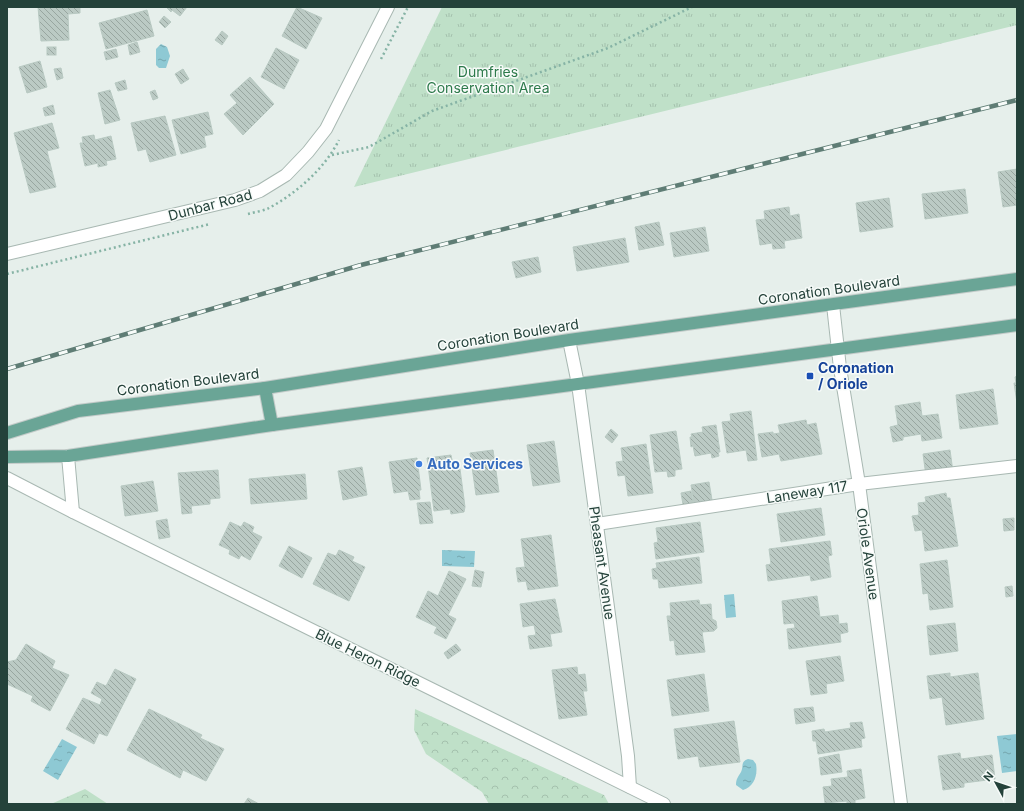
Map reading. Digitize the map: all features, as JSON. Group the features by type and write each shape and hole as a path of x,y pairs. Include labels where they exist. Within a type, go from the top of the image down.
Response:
{"main road":[{"name":"Coronation Boulevard","path":"7,433 78,411 265,388 569,340 1017,279"},
{"path":"7,457 68,456 272,425 1017,325"},
{"path":"265,388 272,425"}],"street":[{"name":"Dunbar Road","path":"7,254 235,200 260,191 286,175 308,152 326,129 388,7"},
{"name":"Oriole Avenue","path":"834,305 837,349 859,484 901,804"},
{"name":"Pheasant Avenue","path":"569,340 578,384 628,756 630,787"},
{"path":"68,456 73,512"},
{"name":"Laneway 117","path":"597,524 859,484 1017,466"},
{"name":"Blue Heron Ridge","path":"7,478 664,804"}],"path":[{"path":"332,155 369,148 432,111 608,48 692,7"}],"green space":[{"name":"Dumfries Conservation Area","path":"442,7 1017,7 1017,25 354,187"},
{"path":"415,709 604,795 609,804 489,804 482,792 426,754 414,730"},
{"path":"85,789 108,804 51,804"}],"water":[{"path":"161,44 167,47 170,56 166,68 159,68 156,65 156,49"},
{"path":"442,550 475,551 474,567 442,566"},
{"path":"734,594 736,617 726,618 724,595"},
{"path":"1017,734 1017,771 1002,773 997,736"},
{"path":"62,739 77,747 58,780 43,771"},
{"path":"748,759 753,760 756,764 756,776 750,786 743,790 736,785 736,781 742,770 743,763"}],"building":[{"path":"38,7 80,7 80,13 68,14 69,40 41,41"},
{"path":"166,7 187,7 180,16 172,10 171,12"},
{"path":"297,7 322,18 306,49 282,36"},
{"path":"147,10 154,36 106,49 99,23"},
{"path":"164,16 171,22 165,28 159,22"},
{"path":"222,31 228,36 222,45 215,40"},
{"path":"137,42 140,52 130,55 128,45"},
{"path":"47,47 56,47 56,55 47,55"},
{"path":"276,48 299,60 284,89 261,77"},
{"path":"116,49 118,57 106,60 104,52"},
{"path":"40,61 47,87 27,93 19,67"},
{"path":"61,68 63,78 57,80 54,69"},
{"path":"183,69 189,79 181,84 175,74"},
{"path":"250,77 274,104 243,135 224,114 237,103 230,95"},
{"path":"125,80 127,89 118,91 115,83"},
{"path":"110,90 120,120 105,124 98,93"},
{"path":"155,90 158,98 153,100 150,92"},
{"path":"53,105 55,114 45,116 43,108"},
{"path":"208,112 213,134 204,136 206,147 181,154 172,120"},
{"path":"165,116 176,155 150,162 146,149 138,151 131,123"},
{"path":"52,123 59,148 47,151 56,187 30,193 14,133"},
{"path":"94,135 95,140 111,136 116,159 106,161 107,165 98,167 98,163 85,166 80,143 83,143 82,137"},
{"path":"1017,169 1017,205 1003,207 998,172"},
{"path":"965,189 968,213 925,219 922,194"},
{"path":"889,198 893,227 860,232 856,203"},
{"path":"789,207 790,216 799,214 802,238 784,241 785,248 773,249 772,243 760,245 756,220 765,219 764,211"},
{"path":"659,222 664,245 639,250 635,227"},
{"path":"705,227 709,251 674,257 670,233"},
{"path":"625,238 629,262 577,271 573,247"},
{"path":"538,257 541,272 516,278 512,262"},
{"path":"1017,376 1017,403 1014,383 1016,383 1015,377"},
{"path":"993,389 998,424 960,429 956,395"},
{"path":"920,402 922,416 938,414 942,438 922,441 921,434 903,437 903,440 893,442 890,427 898,425 895,406"},
{"path":"751,411 757,460 748,461 746,450 727,453 722,422 731,421 730,414"},
{"path":"806,420 807,425 816,423 822,454 781,461 779,454 762,457 758,434 773,432 773,434 780,433 778,425"},
{"path":"716,425 720,452 718,452 719,456 712,458 711,453 695,456 693,446 691,447 691,434 703,432 702,427"},
{"path":"611,429 618,435 612,443 605,437"},
{"path":"676,431 682,469 675,470 675,476 668,477 667,471 655,472 650,435"},
{"path":"554,441 560,482 533,486 527,445"},
{"path":"646,444 653,493 628,496 625,475 618,476 616,462 623,461 621,448"},
{"path":"493,450 499,492 476,495 470,453"},
{"path":"950,450 953,472 926,476 923,454"},
{"path":"451,455 454,470 460,469 465,507 464,512 451,514 450,509 434,511 427,458"},
{"path":"417,458 421,490 419,490 420,499 410,500 408,491 394,493 389,462"},
{"path":"362,467 367,495 343,500 338,471"},
{"path":"218,470 220,498 210,499 210,504 191,506 192,513 182,514 178,473"},
{"path":"305,474 307,499 251,504 249,479"},
{"path":"153,481 158,511 125,516 121,486"},
{"path":"709,482 713,506 695,509 691,485"},
{"path":"691,491 694,508 684,510 681,493"},
{"path":"946,493 947,498 950,498 958,546 925,551 922,530 915,531 912,516 919,515 918,503 926,502 925,497"},
{"path":"430,502 433,523 420,524 417,503"},
{"path":"821,508 825,535 781,542 777,514"},
{"path":"1014,518 1014,530 1004,531 1003,519"},
{"path":"167,519 170,537 159,539 156,521"},
{"path":"230,522 241,527 244,522 254,527 252,532 262,537 250,560 241,555 239,559 229,554 230,550 219,545"},
{"path":"700,522 704,552 656,559 654,543 658,542 656,528"},
{"path":"551,535 558,586 528,590 526,581 518,582 516,568 525,567 521,539"},
{"path":"830,541 832,555 828,556 831,577 811,581 810,575 768,581 766,565 771,564 769,549"},
{"path":"289,546 312,558 302,578 279,566"},
{"path":"339,550 354,557 352,561 365,567 349,601 313,584 328,553 336,556"},
{"path":"699,557 702,583 659,588 658,579 653,579 652,569 657,568 656,563"},
{"path":"947,560 953,607 930,610 928,593 923,594 920,564"},
{"path":"475,570 484,572 481,587 472,586"},
{"path":"449,571 466,579 448,615 456,619 446,639 434,633 437,627 416,617 428,591 438,596"},
{"path":"1012,586 1013,596 1006,597 1005,587"},
{"path":"817,596 820,617 838,615 839,624 847,623 848,632 840,634 841,642 789,649 787,629 795,628 794,623 784,624 782,601"},
{"path":"555,599 562,632 550,634 552,646 530,649 528,636 536,635 534,625 523,627 520,604"},
{"path":"699,600 700,605 711,604 712,619 716,621 717,628 714,631 702,632 705,652 676,655 674,640 670,641 667,616 671,616 670,603"},
{"path":"955,623 958,651 930,655 927,626"},
{"path":"26,644 55,661 52,668 69,675 50,711 31,701 33,696 7,684 7,662 16,660"},
{"path":"456,644 461,650 448,659 444,653"},
{"path":"840,656 844,681 826,684 827,693 811,695 806,661"},
{"path":"577,667 578,675 585,674 587,691 583,691 587,715 559,719 552,670"},
{"path":"115,669 136,679 107,736 99,733 94,744 66,729 83,698 100,705 102,699 91,693 97,682 106,686"},
{"path":"950,673 950,677 978,673 984,719 946,725 942,697 930,699 927,676"},
{"path":"704,674 709,711 672,716 667,680"},
{"path":"813,707 815,721 796,724 794,709"},
{"path":"149,709 202,735 200,738 224,749 206,781 183,770 180,778 127,750"},
{"path":"734,721 740,762 700,767 698,756 678,759 674,729"},
{"path":"862,722 865,738 861,739 862,747 818,754 816,741 813,741 812,731 824,729 825,732 851,728 850,723"},
{"path":"960,753 961,759 992,755 995,779 964,783 964,787 943,790 938,756"},
{"path":"839,754 842,772 821,775 819,758"},
{"path":"861,769 865,798 855,800 855,804 847,804 847,801 825,803 823,787 832,786 831,779 848,777 847,771"},
{"path":"248,798 259,804 244,804"}],"railway":[{"path":"7,369 361,265 1017,100"}],"place":[{"name":"Coronation / Oriole","path":"810,376"},
{"name":"Auto Services","path":"419,464"}]}
